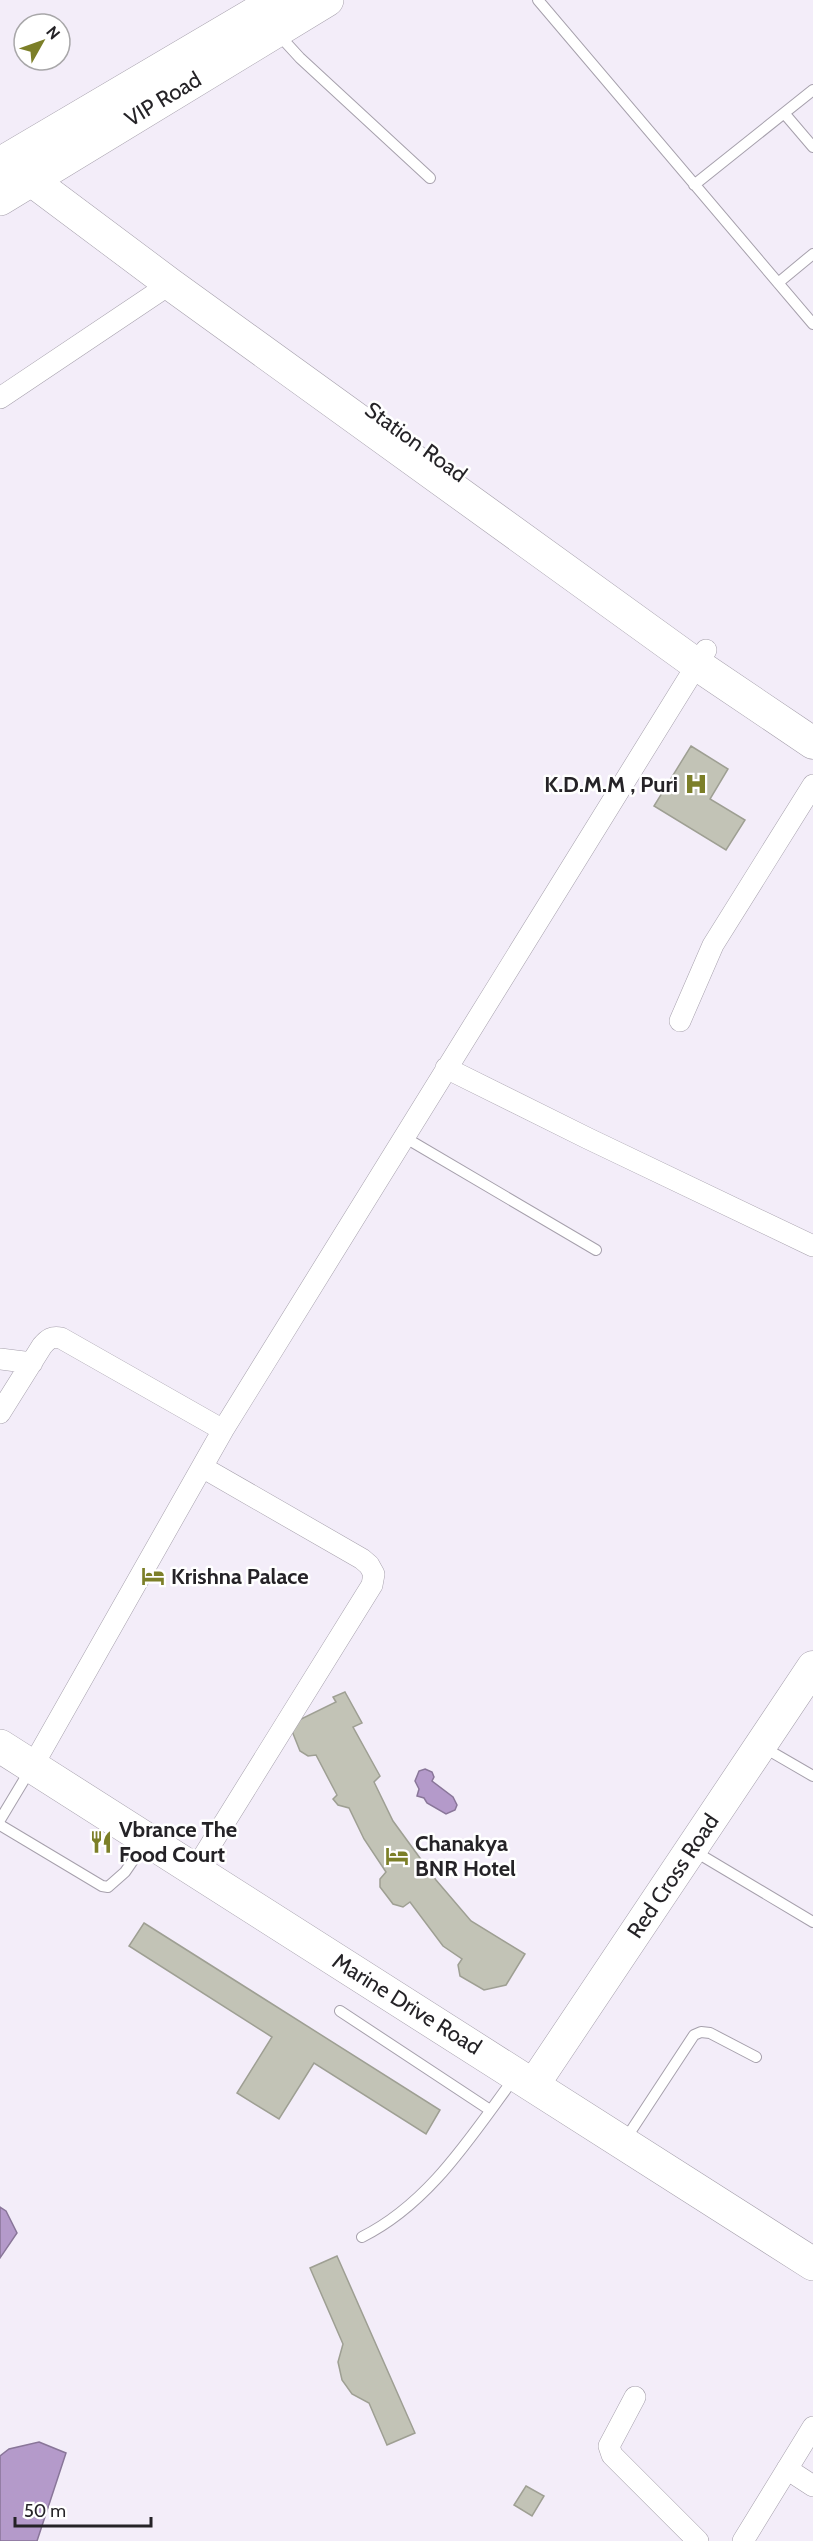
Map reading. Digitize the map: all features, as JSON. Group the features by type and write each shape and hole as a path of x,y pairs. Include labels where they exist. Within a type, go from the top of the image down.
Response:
{"main road":[{"name":"VIP Road","path":"0,199 22,164 277,16 327,0"},
{"path":"22,164 170,284 701,657 813,743"},
{"name":"Station Road","path":"22,164 184,275 701,657 813,727"},
{"name":"Red Cross Road","path":"525,2079 691,1849 813,1667"},
{"name":"Marine Drive Road","path":"0,1746 813,2264"}],"street":[{"path":"0,398 170,284"},
{"path":"32,1767 223,1430 701,657"},
{"path":"680,1021 713,945 813,785"},
{"path":"446,1068 813,1246"},
{"path":"0,1413 48,1339 55,1337 61,1338 223,1430"},
{"path":"0,1359 32,1363"},
{"path":"195,1870 372,1585 374,1574 362,1559 202,1467"},
{"path":"635,2397 609,2446 612,2456 698,2541"},
{"path":"743,2541 813,2427"},
{"path":"787,2469 813,2486"}],"lane":[{"path":"538,0 813,324"},
{"path":"277,16 300,58 430,178"},
{"path":"694,185 813,90"},
{"path":"784,113 813,147"},
{"path":"778,283 813,254"},
{"path":"404,1137 596,1250"},
{"path":"760,1746 813,1776"},
{"path":"0,1820 32,1767"},
{"path":"0,1825 102,1886 108,1887 125,1872 147,1840"},
{"path":"691,1849 813,1922"},
{"path":"340,2011 490,2110"},
{"path":"624,2143 694,2035 701,2032 710,2033 756,2057"},
{"path":"362,2237 403,2212 428,2188 490,2110 525,2079"}],"shaded area":[{"path":"425,1769 432,1772 434,1777 432,1781 453,1797 457,1805 455,1810 446,1814 427,1803 424,1798 417,1796 419,1789 415,1781 419,1771"},
{"path":"0,2207 6,2211 17,2233 0,2258"},
{"path":"39,2442 66,2453 37,2541 0,2541 0,2456 9,2449"}],"building":[{"path":"691,746 728,769 710,799 745,820 726,850 654,806"},
{"name":"Chanakya BNR Hotel","path":"345,1692 362,1723 353,1727 380,1776 374,1782 393,1821 436,1880 471,1921 525,1954 506,1985 484,1990 460,1976 458,1965 462,1959 443,1946 410,1902 403,1907 393,1904 380,1887 380,1879 386,1872 364,1839 349,1808 338,1805 333,1799 337,1795 316,1755 308,1756 300,1751 292,1731 295,1722 336,1702 333,1697"},
{"path":"144,1923 440,2110 426,2134 314,2063 279,2119 237,2093 272,2037 129,1946"},
{"path":"337,2256 415,2433 387,2445 369,2403 352,2394 342,2380 338,2362 343,2344 310,2268"},
{"path":"526,2486 544,2496 532,2516 514,2505"}],"place":[{"name":"K.D.M.M , Puri","path":"696,784"},
{"name":"Krishna Palace","path":"153,1576"},
{"name":"Vbrance The Food Court","path":"101,1842"},
{"name":"Chanakya BNR Hotel","path":"397,1856"}]}
